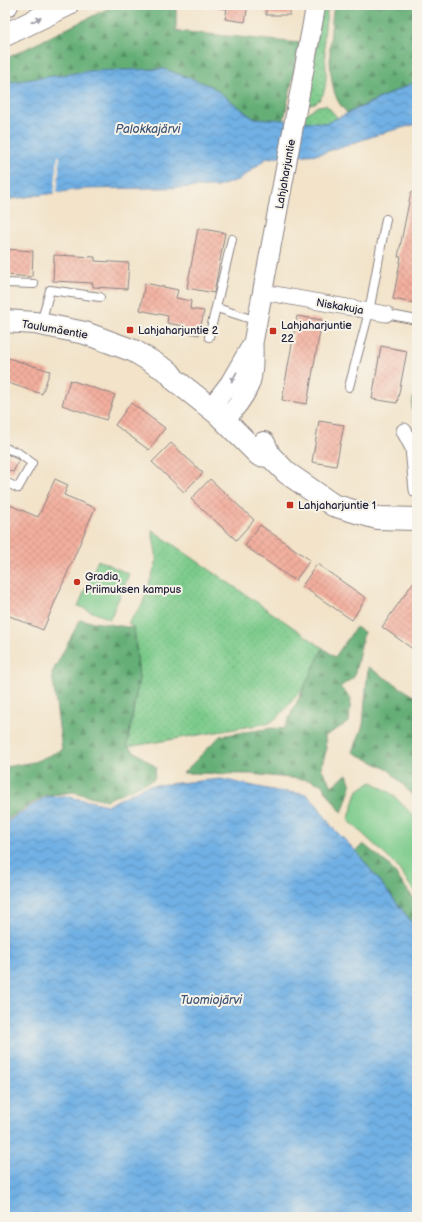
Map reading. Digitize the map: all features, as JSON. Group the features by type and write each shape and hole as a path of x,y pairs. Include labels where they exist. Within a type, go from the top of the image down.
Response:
{"main road":[{"path":"5,35 67,5"},
{"name":"Taulumäentie","path":"5,321 41,324 86,333 134,351 169,372 175,380 221,409 259,455 270,456 287,473 333,505 377,518 417,519"}],"street":[{"name":"Lahjaharjuntie","path":"221,409 246,394 254,370 253,343 316,5"},
{"name":"Niskakuja","path":"263,292 386,314"},
{"path":"404,431 415,448 417,490"}],"lane":[{"path":"349,387 369,312 386,219"},
{"path":"209,337 232,239"},
{"path":"5,283 34,284"},
{"path":"41,324 50,290 100,296"},
{"path":"217,308 257,321"},
{"name":"Niskakuja","path":"386,314 417,320"},
{"path":"5,448 17,452 32,463 18,488 5,482"}],"green space":[{"path":"115,5 176,5 176,31 300,43 284,120 253,118 211,86 164,69 91,71 5,83 5,59"},
{"path":"322,5 328,5 324,36 326,66 325,88 322,97 316,102 307,104"},
{"path":"334,5 417,5 417,81 347,113 338,101 334,91 330,67 330,40"},
{"path":"326,105 338,118 327,123 304,121 305,114 318,106"},
{"path":"413,398 417,398 417,415 412,409"},
{"path":"152,530 323,648 305,686 281,714 270,723 127,747 139,678 134,628 128,623 142,605 157,560"},
{"path":"98,560 129,574 110,619 78,606"},
{"path":"80,620 134,628 139,678 127,746 156,767 154,779 106,800 73,792 44,796 5,821 5,767 34,762 62,750 52,673"},
{"path":"356,627 364,632 354,677 340,687 351,698 349,722 325,736 326,751 321,768 332,786 347,774 351,786 342,813 321,784 310,780 250,774 183,773 220,736 272,728 284,729 323,648 335,657"},
{"path":"368,667 417,698 417,800 389,770 353,752 363,725"},
{"path":"372,782 392,794 417,819 417,895 395,864 348,820 358,790"},
{"path":"363,844 388,864 417,903 417,929 356,851"}],"water":[{"name":"Palokkajärvi","path":"164,69 211,86 253,118 327,123 417,81 417,124 386,132 319,154 267,158 240,179 217,187 82,189 5,200 5,83 89,71"},
{"name":"Tuomiojärvi","path":"221,779 277,791 306,794 317,805 332,827 356,851 417,929 417,1217 5,1217 5,823 45,797 64,796 108,805 146,786"}],"pier":[{"path":"58,156 60,156 57,194 54,195"}],"building":[{"path":"215,5 248,5 245,22 225,19 227,9 214,7"},
{"path":"266,5 292,5 292,9 290,10 290,15 266,15"},
{"path":"411,192 417,193 417,287 414,303 393,299 401,257 398,257"},
{"path":"198,228 225,233 214,293 187,288"},
{"path":"5,249 33,251 32,277 5,275"},
{"path":"54,255 95,257 95,261 129,263 127,289 93,287 93,283 53,281"},
{"path":"145,283 178,290 176,298 191,301 190,309 204,311 199,335 182,332 183,326 167,323 168,316 140,310"},
{"path":"297,316 322,320 307,404 282,400"},
{"path":"381,346 407,351 397,403 372,399"},
{"path":"5,357 50,371 42,394 5,382"},
{"path":"70,380 115,395 106,420 62,405"},
{"path":"131,403 165,428 149,450 115,425"},
{"path":"319,421 344,425 336,466 312,462"},
{"path":"171,443 203,473 184,492 152,462"},
{"path":"5,453 19,460 13,472 5,469"},
{"path":"55,479 68,485 64,495 95,508 43,630 5,614 5,503 38,517"},
{"path":"210,479 254,520 236,540 191,499"},
{"path":"260,525 310,560 295,581 245,546"},
{"path":"317,564 366,598 352,620 302,586"},
{"path":"417,577 417,606 413,612 417,615 417,652 382,627"}],"place":[{"name":"Lahjaharjuntie 2","path":"130,330"},
{"name":"Lahjaharjuntie 22","path":"273,331"},
{"name":"Lahjaharjuntie 1","path":"290,505"},
{"name":"Gradia, Priimuksen kampus","path":"77,582"}]}
